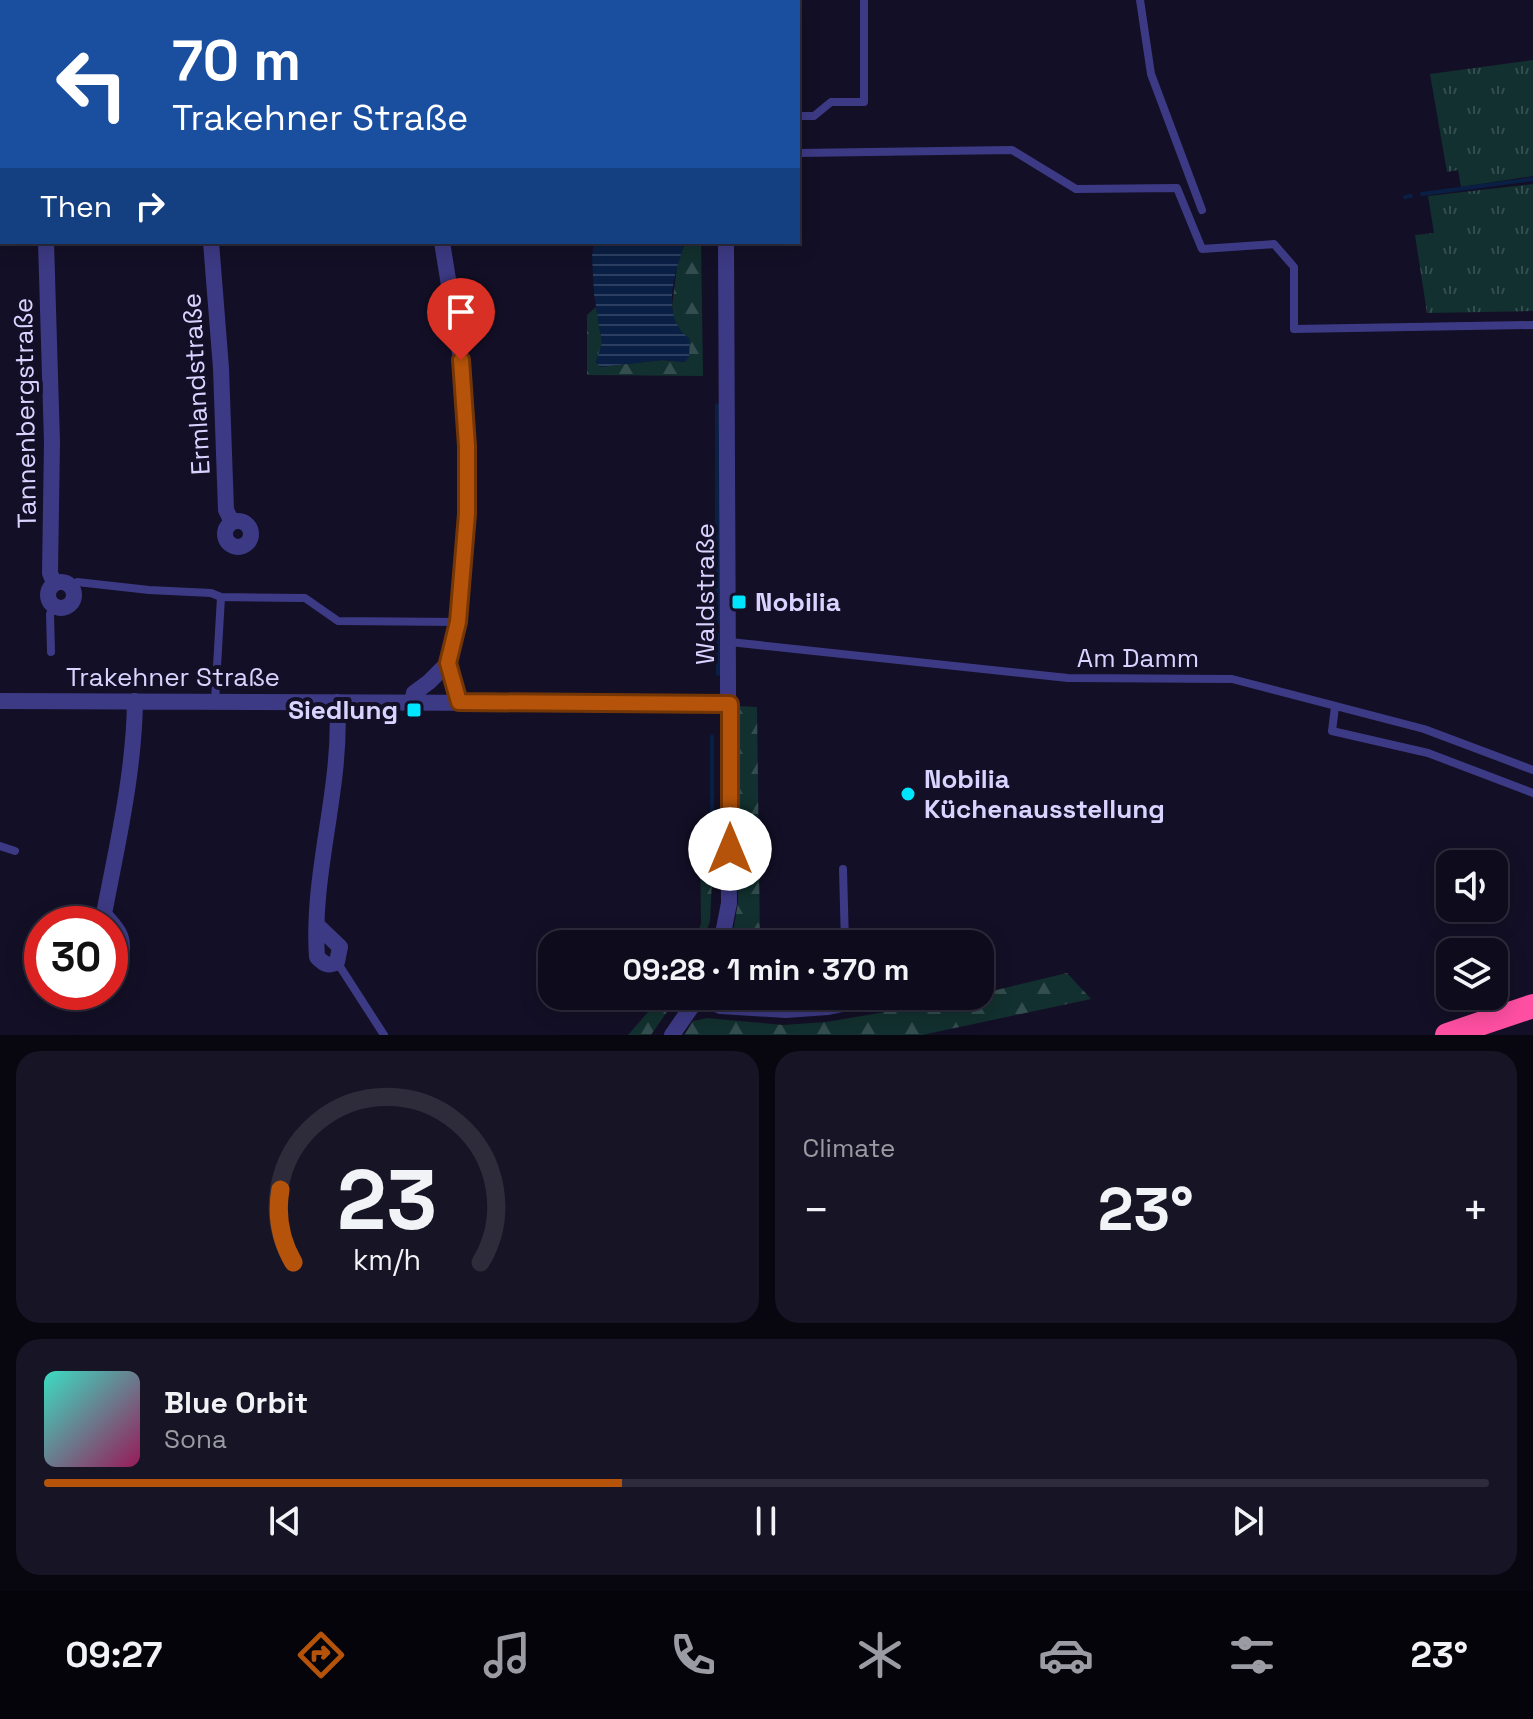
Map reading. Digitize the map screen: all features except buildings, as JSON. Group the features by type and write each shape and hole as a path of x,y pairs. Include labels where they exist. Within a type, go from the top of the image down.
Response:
{"highway":[{"path":"1447,1035 1533,1006"}],"street":[{"name":"Tannenbergstraße","path":"46,244 52,442 50,573 62,584 47,595 54,607"},
{"name":"Ermlandstraße","path":"211,244 221,368 226,510 232,522"},
{"path":"442,244 463,372 467,446 467,514 458,622 448,663 459,702"},
{"name":"Waldstraße","path":"724,930 729,903 730,704 726,244"},
{"path":"412,702 414,693 448,663"},
{"name":"Trakehner Straße","path":"0,701 730,704"},
{"path":"105,906 129,781 135,701"},
{"path":"337,702 339,737 323,852 317,925 317,957 325,964 337,962"},
{"path":"672,1035 690,1010"}],"lane":[{"path":"800,116 814,116 831,102 864,102 864,0"},
{"path":"1140,0 1151,74 1202,210"},
{"path":"800,153 1012,150 1076,189 1177,188 1202,249 1274,244 1294,267 1294,329 1533,325"},
{"path":"62,584 77,582 211,593 221,597 305,598 338,621 458,622"},
{"path":"215,701 221,597"},
{"path":"51,652 50,614 54,607"},
{"name":"Am Damm","path":"730,642 1068,678 1232,679 1424,729 1533,770"},
{"path":"1335,707 1332,731 1428,753 1533,793"},
{"path":"0,846 15,851"},
{"path":"843,869 845,930"},
{"path":"337,962 384,1035"},
{"path":"720,1010 786,1014 820,1010"}],"green space":[{"path":"1533,60 1533,176 1461,187 1458,170 1447,172 1430,74"},
{"path":"1533,184 1533,311 1427,313 1415,235 1434,233 1428,196"},
{"path":"684,244 701,244 703,376 587,375 587,315 596,307 602,343 596,362 600,367 662,360 685,362 682,333 674,322 672,306 677,267"},
{"path":"738,706 757,707 760,930 733,930 738,902"},
{"path":"700,845 713,859 707,930 698,930 701,924"},
{"path":"1067,973 1091,999 922,1035 684,1035 693,1021 707,1018 783,1025 826,1022 897,1010 994,1010 994,991"},
{"path":"650,1010 668,1010 651,1035 628,1035"}],"water":[{"path":"594,244 684,244 674,280 672,307 680,330 690,339 689,357 685,362 662,360 600,367 596,362 602,343 592,256"}],"waterway":[{"path":"1422,194 1533,179"},
{"path":"1405,197 1411,196"},
{"path":"717,405 717,623"},
{"path":"717,634 718,674"},
{"path":"712,736 712,833"}],"place":[{"name":"Nobilia","path":"739,602"},
{"name":"Siedlung","path":"414,710"},
{"name":"Nobilia Küchenausstellung","path":"908,794"}],"route":[{"path":"461,360 467,446 467,514 458,622 448,663 459,702 730,704 730,849"}]}
